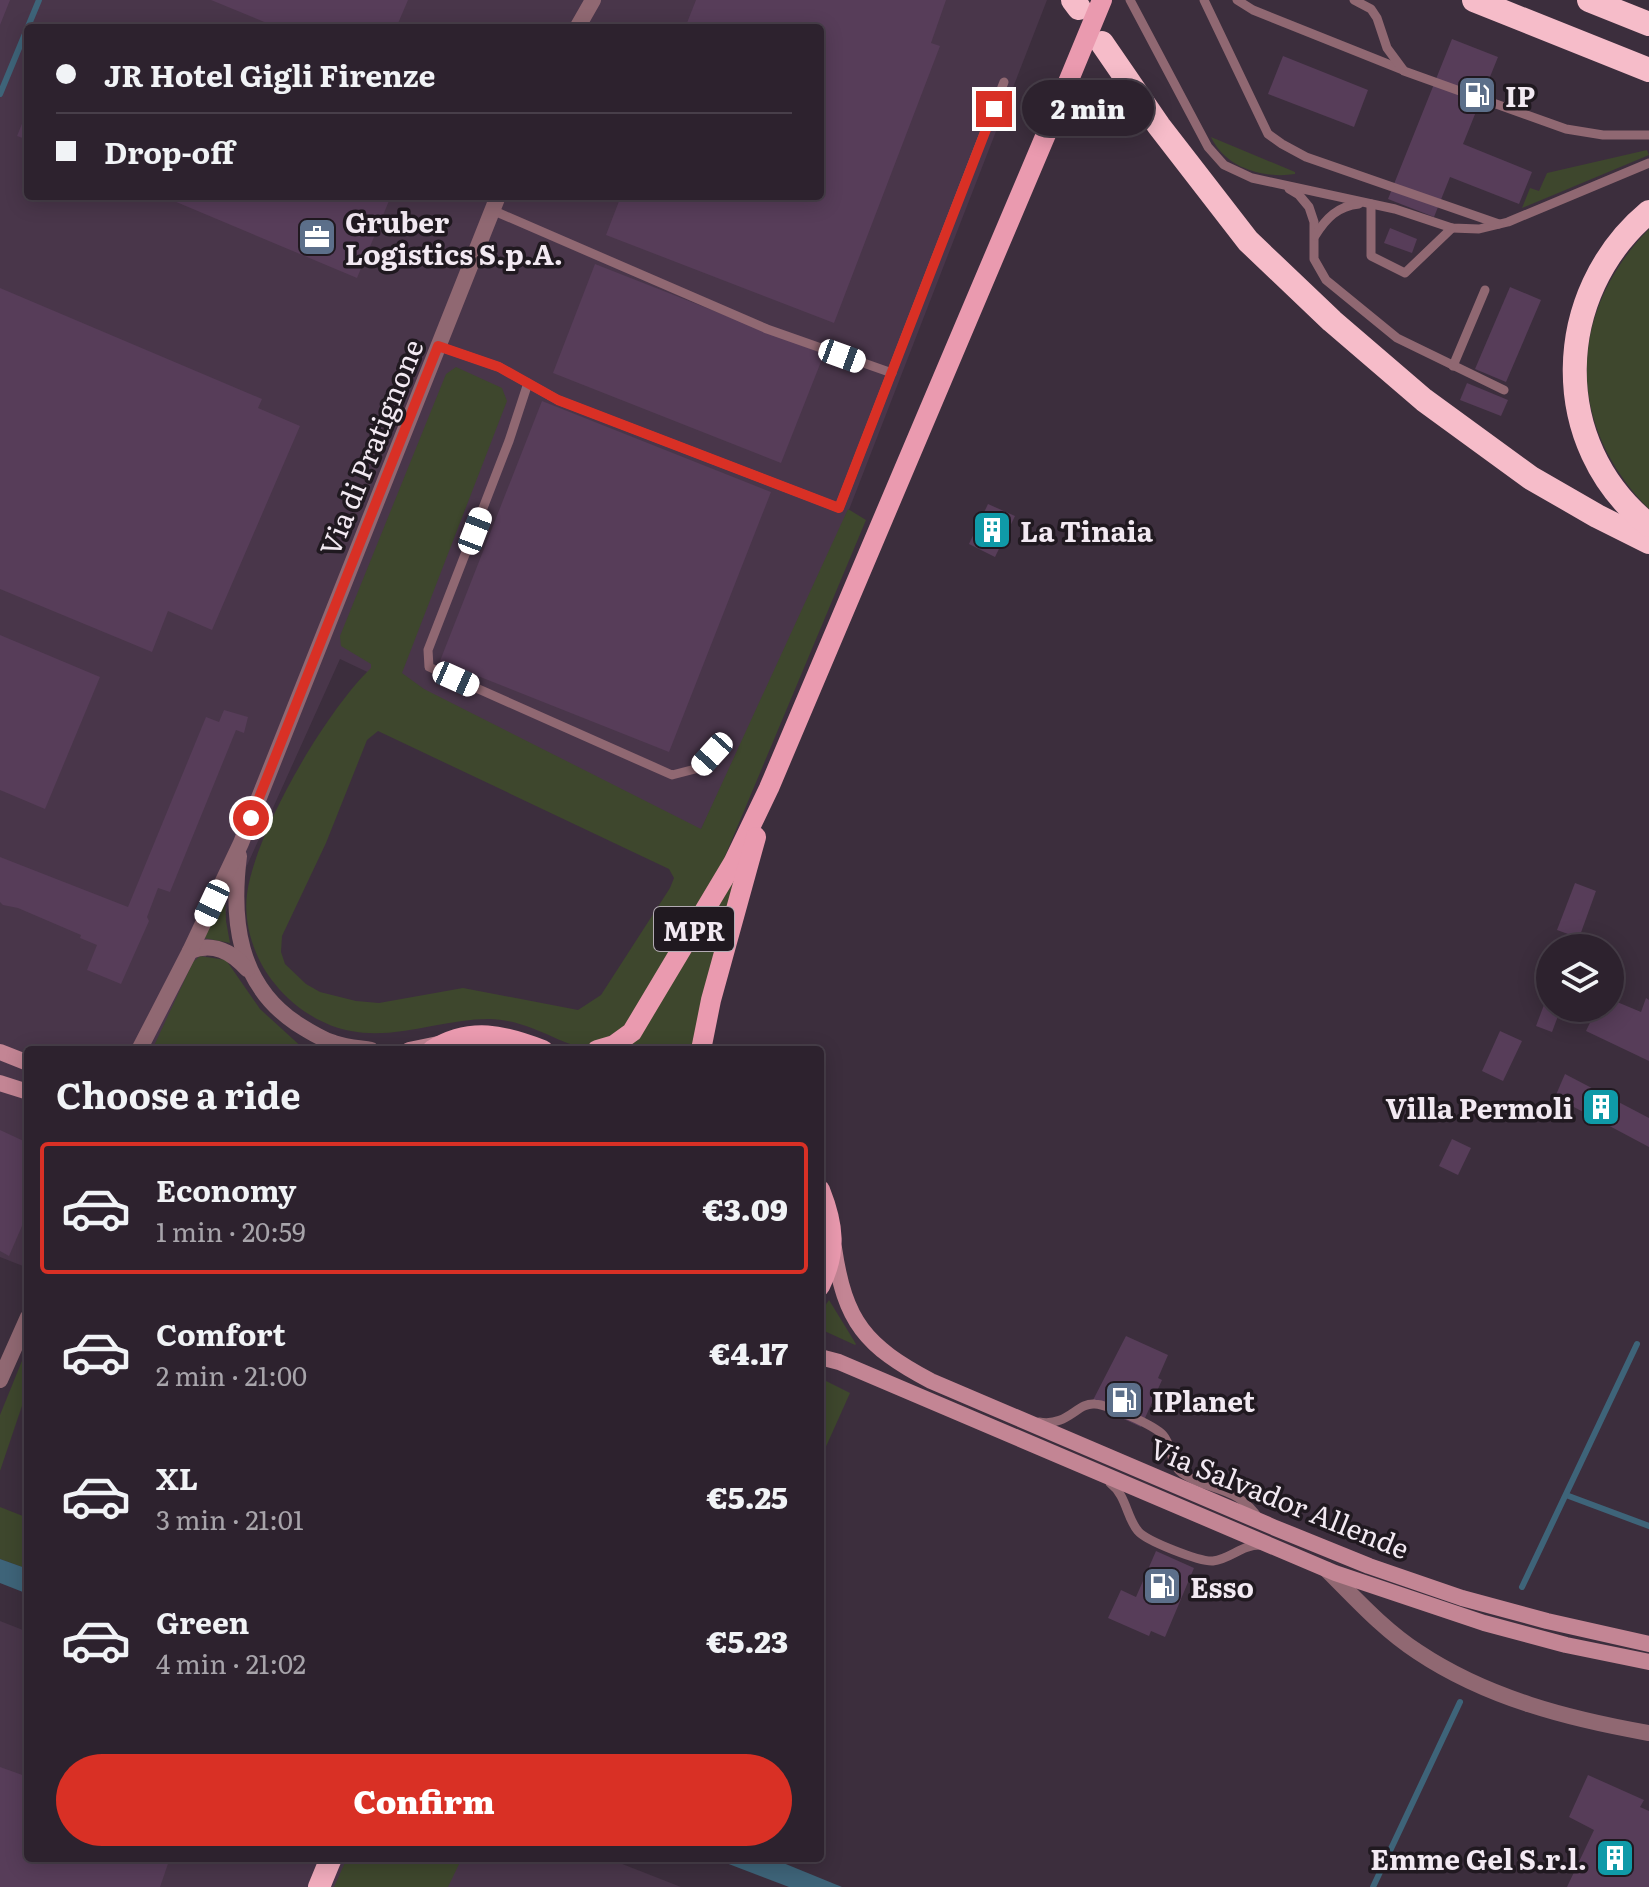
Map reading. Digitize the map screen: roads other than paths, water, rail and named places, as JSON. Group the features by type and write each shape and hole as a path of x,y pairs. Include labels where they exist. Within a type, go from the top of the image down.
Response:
{"highway":[{"path":"1474,0 1649,70"},
{"path":"1589,0 1649,24"},
{"path":"1102,43 1159,126 1248,241 1332,321 1424,400 1531,478 1649,542"},
{"path":"1649,212 1617,243 1600,269 1578,324 1574,384 1579,414 1601,470 1618,496 1649,525"},
{"path":"319,1887 329,1862"}],"main road":[{"name":"MPR","path":"611,1046 632,1032 733,863 769,788 1066,87 1085,3"},
{"name":"MPR","path":"702,1046 711,1000 769,788"},
{"path":"439,1046 475,1034 509,1037 533,1046"},
{"path":"0,1052 24,1061"},
{"path":"0,1083 24,1091"},
{"name":"Via Salvador Allende","path":"824,1199 829,1211 839,1286 850,1313 868,1337 903,1366 1015,1418 1369,1566 1462,1598 1561,1625 1649,1644"},
{"name":"Via Salvador Allende","path":"824,1274 833,1247"},
{"name":"Via Salvador Allende","path":"824,1358 1326,1569 1484,1623 1566,1645 1649,1662"}],"street":[{"path":"579,24 593,0"},
{"name":"Via di Pratignone","path":"241,843 495,203"},
{"path":"141,1046 241,843"},
{"path":"241,843 235,889 236,920 240,943 251,973"},
{"path":"190,951 200,947 224,950 251,973 273,1004 306,1030 332,1043 349,1046"},
{"path":"0,1380 24,1326"},
{"name":"Via Salvador Allende","path":"1326,1569 1393,1634 1456,1674 1560,1715 1649,1733"}],"lane":[{"path":"1130,0 1208,147 1224,165 1239,172 1452,228 1479,229 1503,224 1649,163"},
{"path":"1204,0 1268,134 1320,162 1503,224"},
{"path":"1237,0 1253,10 1404,71 1566,129 1603,135 1649,135"},
{"path":"1354,0 1371,9 1387,48 1404,71"},
{"path":"438,346 499,367 558,400 839,508 1004,82"},
{"path":"1279,184 1299,195 1309,207 1314,222 1314,259 1326,280 1397,338 1504,390"},
{"path":"495,203 767,329 892,373"},
{"path":"1369,204 1371,256 1405,273 1452,228"},
{"path":"1313,239 1330,215 1342,207 1369,204"},
{"path":"1453,366 1485,290"},
{"path":"528,383 509,441 428,650 429,667 672,775 699,768 725,740"},
{"path":"1015,1418 1047,1423 1062,1421 1082,1407 1098,1404 1163,1435 1175,1466 1183,1474 1236,1495 1251,1507 1262,1523"},
{"path":"1098,1474 1115,1486 1136,1530 1144,1537 1196,1558 1212,1561 1250,1545 1268,1545"}],"water":[{"path":"0,1559 24,1568 24,1592 0,1583"},
{"path":"723,1862 781,1862 842,1887 789,1887"}],"waterway":[{"path":"29,24 39,0"},
{"path":"0,94 24,36"},
{"path":"1522,1587 1637,1344"},
{"path":"1566,1495 1649,1526"},
{"path":"1373,1887 1460,1702"}],"place":[{"name":"IP","path":"1477,95"},
{"name":"Gruber Logistics S.p.A.","path":"317,237"},
{"name":"La Tinaia","path":"992,530"},
{"name":"Villa Permoli","path":"1601,1107"},
{"name":"IPlanet","path":"1124,1400"},
{"name":"Esso","path":"1162,1586"},
{"name":"Emme Gel S.r.l.","path":"1615,1858"}]}
